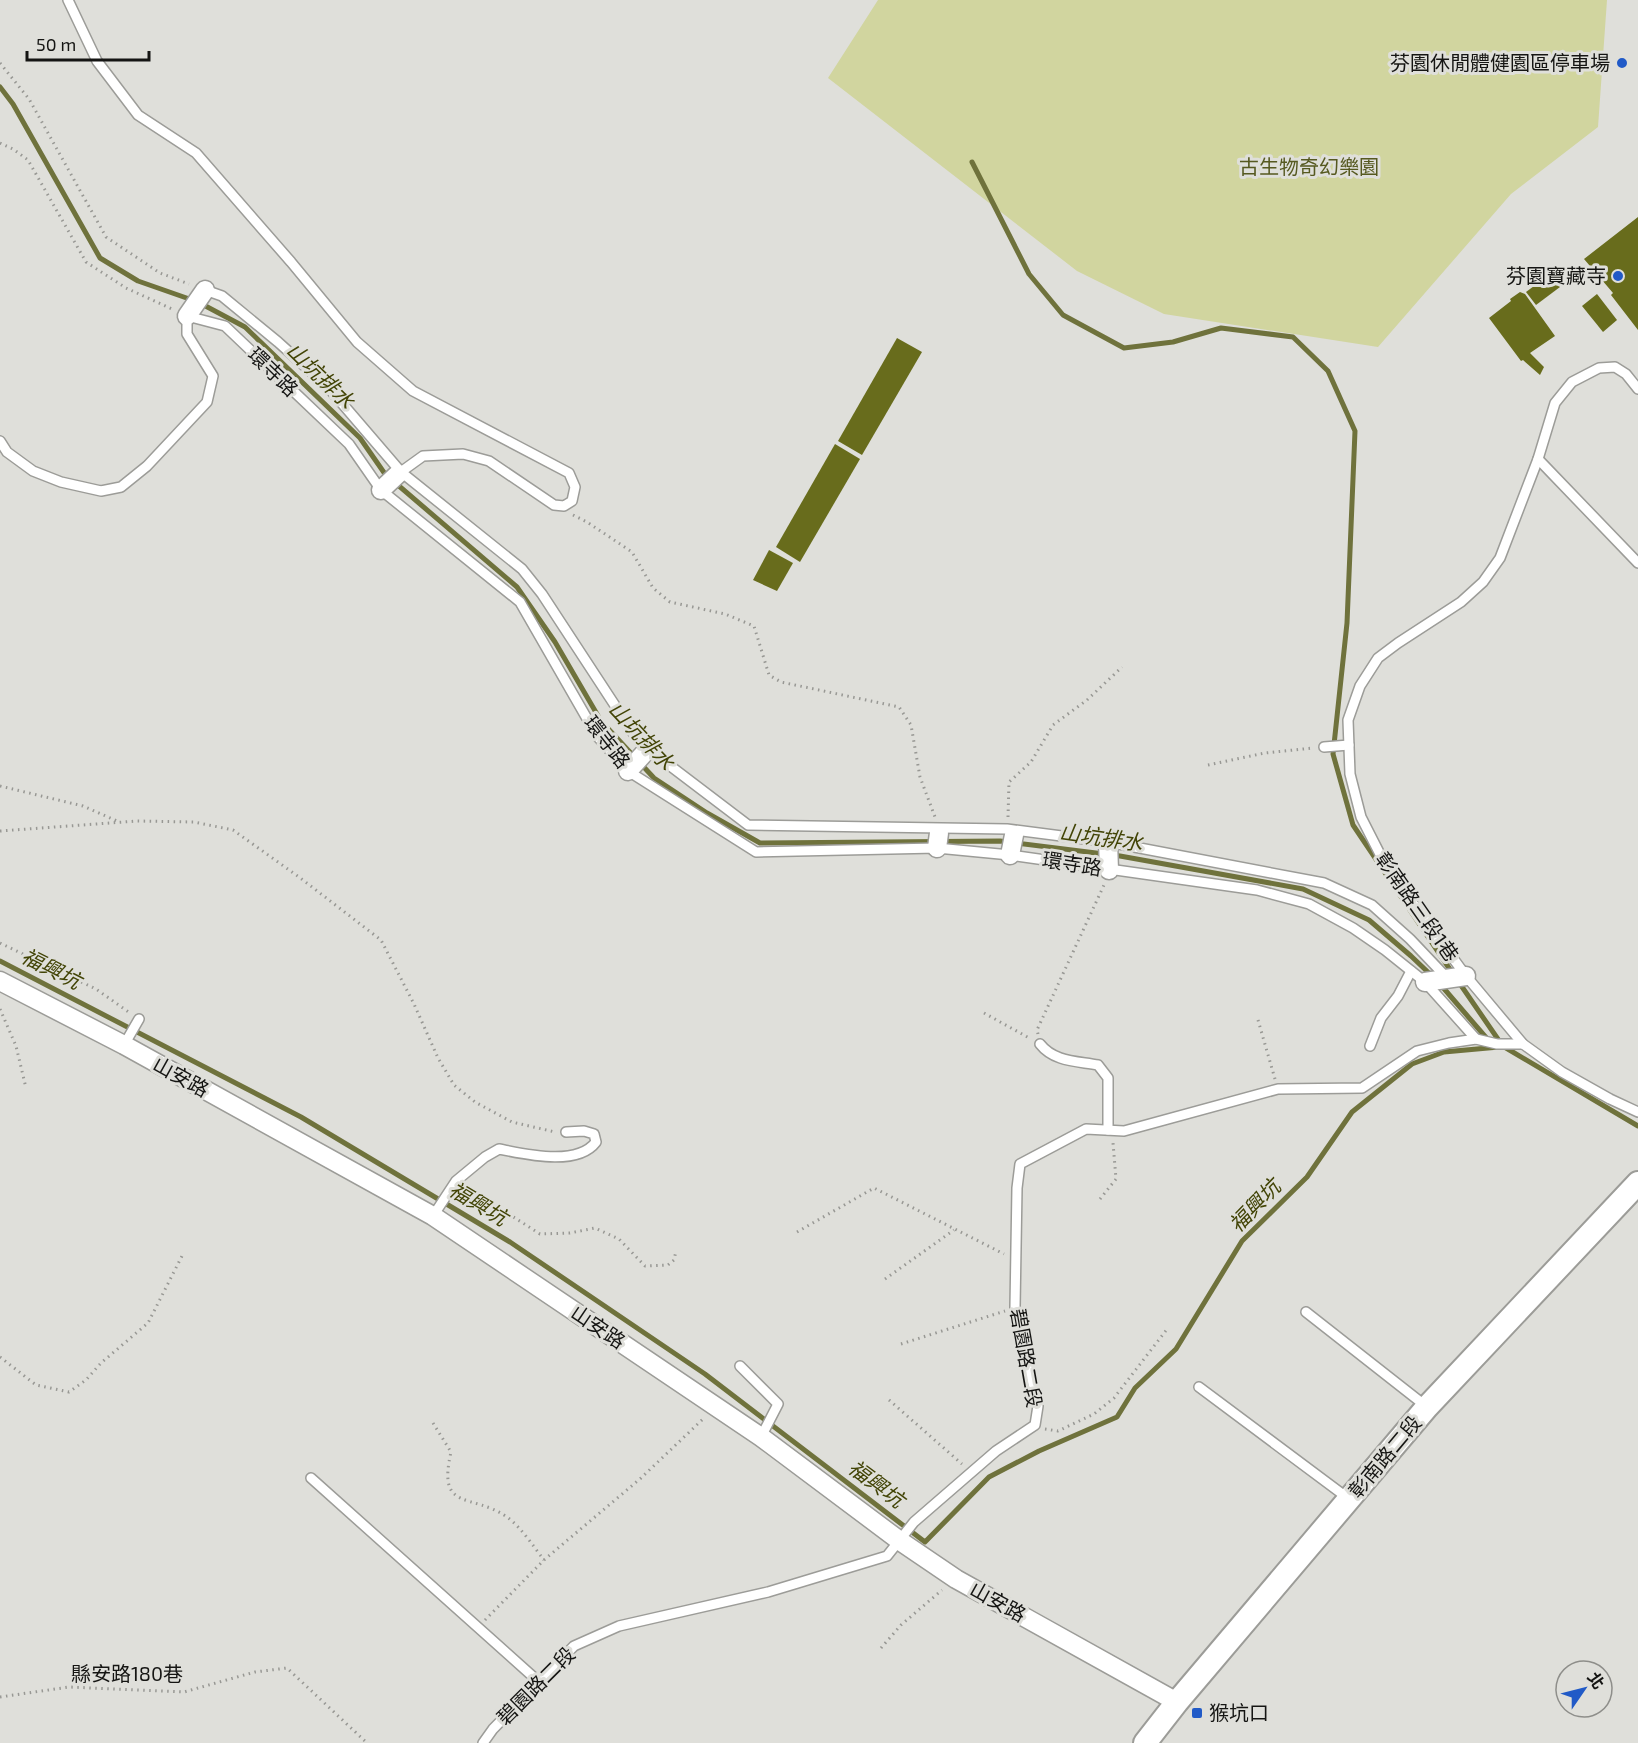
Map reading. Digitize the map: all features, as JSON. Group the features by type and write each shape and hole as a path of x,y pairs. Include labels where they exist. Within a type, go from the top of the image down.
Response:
{"street":[{"path":"1418,977 1466,976"},
{"name":"山安路","path":"0,981 124,1045 433,1216 761,1437 900,1541 956,1579 1177,1701"},
{"name":"彰南路二段","path":"1145,1743 1177,1701 1426,1407 1638,1183"}],"lane":[{"path":"68,0 97,61 138,115 196,153 357,342 413,391 569,473 575,488 572,501 564,506 554,505 489,461 463,454 423,456 392,480"},
{"name":"環寺路","path":"197,303 222,296 328,387 392,480 522,569 542,594 633,734 637,762 756,852 938,839 1011,841 1108,854 1257,890 1309,904 1353,928 1418,977 1476,1039"},
{"path":"0,441 6,452 33,471 61,482 101,491 121,487 147,466 207,402 213,376 187,334 197,303"},
{"name":"環寺路","path":"197,303 225,326 349,444 392,480 520,602 597,736 637,762 748,825 938,839 1011,841 1324,883 1372,905 1410,939 1447,978"},
{"name":"彰南路三段1巷","path":"1638,389 1626,374 1615,367 1599,368 1572,382 1555,403 1538,459 1500,558 1483,582 1461,602 1385,653 1360,686 1348,720 1350,774 1361,817 1387,868 1466,976 1523,1044 1562,1072 1638,1112"},
{"path":"1538,459 1638,562"},
{"path":"1324,747 1349,745"},
{"path":"1370,1046 1381,1018 1398,996 1418,977"},
{"path":"124,1045 139,1019"},
{"name":"碧園路二段","path":"483,1743 493,1729 574,1646 619,1626 768,1592 887,1556 914,1522 996,1451 1035,1425 1038,1406 1015,1307 1017,1188 1020,1164 1086,1129 1124,1131 1278,1089 1362,1088 1417,1051 1449,1043 1476,1039 1497,1044 1523,1044"},
{"path":"1040,1044 1046,1051 1064,1060 1098,1065 1108,1078 1108,1131"},
{"path":"433,1216 456,1180 499,1149 548,1158 573,1155 592,1148 596,1142 594,1134 584,1131 566,1132"},
{"path":"1306,1312 1426,1407"},
{"path":"740,1366 778,1404 761,1437"},
{"path":"1199,1387 1349,1499"},
{"path":"311,1478 539,1682"}],"path":[{"path":"0,63 29,99 106,237 160,273 197,303"},
{"path":"0,143 28,160 86,262 126,288 197,303"},
{"path":"554,505 587,522 632,552 653,588 670,602 725,614 754,626 769,675 781,682 899,707 911,725 920,777 938,839"},
{"path":"1011,841 1009,782 1031,762 1053,724 1087,700 1122,667"},
{"path":"1208,765 1265,753 1324,747"},
{"path":"0,786 83,806 118,822"},
{"path":"0,831 118,822 194,822 233,830 381,940 414,1004 438,1058 454,1085 475,1102 512,1122 550,1131 566,1132"},
{"path":"1040,1044 1037,1030 1106,881 1108,854"},
{"path":"0,943 96,989 139,1019"},
{"path":"0,1009 16,1046 26,1088"},
{"path":"984,1013 1040,1044"},
{"path":"1258,1020 1278,1089"},
{"path":"1100,1199 1116,1179 1113,1142 1108,1131"},
{"path":"456,1180 540,1234 570,1233 595,1228 619,1239 645,1266 668,1265 674,1260 676,1251"},
{"path":"797,1232 874,1188 997,1250 1016,1262"},
{"path":"885,1279 954,1230"},
{"path":"0,1357 36,1385 69,1392 86,1380 101,1363 148,1323 183,1254"},
{"path":"901,1344 1015,1307"},
{"path":"1035,1425 1049,1431 1058,1431 1094,1414 1114,1398 1168,1328"},
{"path":"889,1400 972,1473"},
{"path":"478,1628 544,1560 641,1478 716,1407"},
{"path":"433,1423 451,1452 447,1469 448,1487 456,1497 483,1504 509,1518 544,1560"},
{"path":"881,1648 901,1624 956,1579"},
{"name":"縣安路180巷","path":"0,1697 69,1687 184,1692 255,1672 287,1668 367,1743"}],"green space":[{"name":"古生物奇幻樂園","path":"878,0 1607,0 1598,127 1511,194 1378,347 1164,314 1077,271 828,78"}],"building":[{"name":"芬園寶藏寺","path":"1638,217 1638,330 1611,295 1613,293 1584,259"},
{"path":"1550,274 1560,287 1536,305 1526,292"},
{"path":"1520,292 1525,294 1555,336 1530,353 1544,367 1540,375 1523,360 1521,361 1489,318"},
{"path":"1597,294 1617,320 1603,332 1582,306"},
{"path":"897,338 922,352 862,455 838,441"},
{"path":"835,444 860,459 800,562 776,547"},
{"path":"769,550 793,563 777,591 753,580"}],"waterway":[{"name":"山坑排水","path":"0,87 13,104 100,258 138,281 198,302 245,327 360,438 385,474 517,587 555,642 601,721 654,778 707,813 760,843 1000,841 1120,856 1303,889 1369,920 1432,976"},
{"path":"972,162 1029,274 1063,315 1124,348 1173,342 1221,328 1293,337 1328,371 1355,431 1347,623 1333,754 1353,825 1453,974"},
{"name":"福興坑","path":"0,961 301,1117 510,1242 705,1374 925,1542 989,1477 1039,1451 1117,1417 1135,1388 1176,1349 1242,1241 1307,1177 1352,1112 1412,1064 1444,1052 1499,1047"},
{"path":"1458,981 1502,1045"},
{"name":"山坑排水","path":"1440,984 1489,1041"},
{"name":"福興坑","path":"1501,1045 1638,1126"}],"place":[{"name":"芬園休閒體健園區停車場","path":"1622,63"},
{"name":"芬園寶藏寺","path":"1618,276"},
{"name":"猴坑口","path":"1197,1713"}]}
